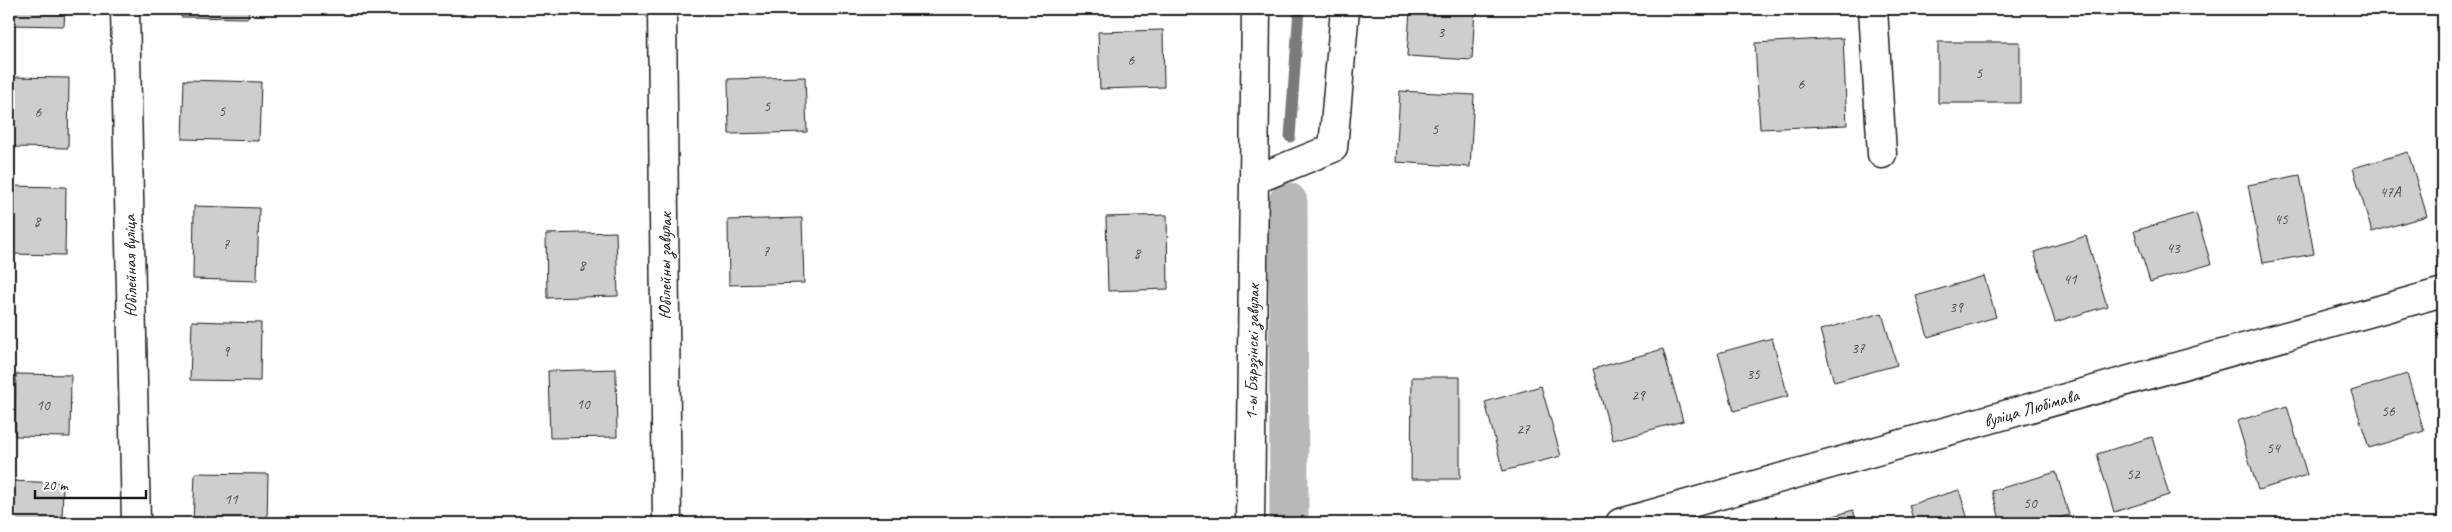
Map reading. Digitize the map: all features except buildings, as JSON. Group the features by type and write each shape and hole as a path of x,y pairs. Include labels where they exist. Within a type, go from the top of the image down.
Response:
{"street":[{"name":"Юбілейная вуліца","path":"125,9 136,523"},
{"name":"Юбілейны завулак","path":"662,9 667,523"},
{"name":"1-ы Бярэзінскі завулак","path":"1250,523 1256,9"},
{"path":"1254,180 1334,148 1345,9"},
{"path":"1873,9 1882,154"},
{"name":"вуліца Любімава","path":"1620,523 2443,292"}],"waterway":[{"path":"1290,137 1299,9"},
{"path":"1288,202 1289,523"}]}
